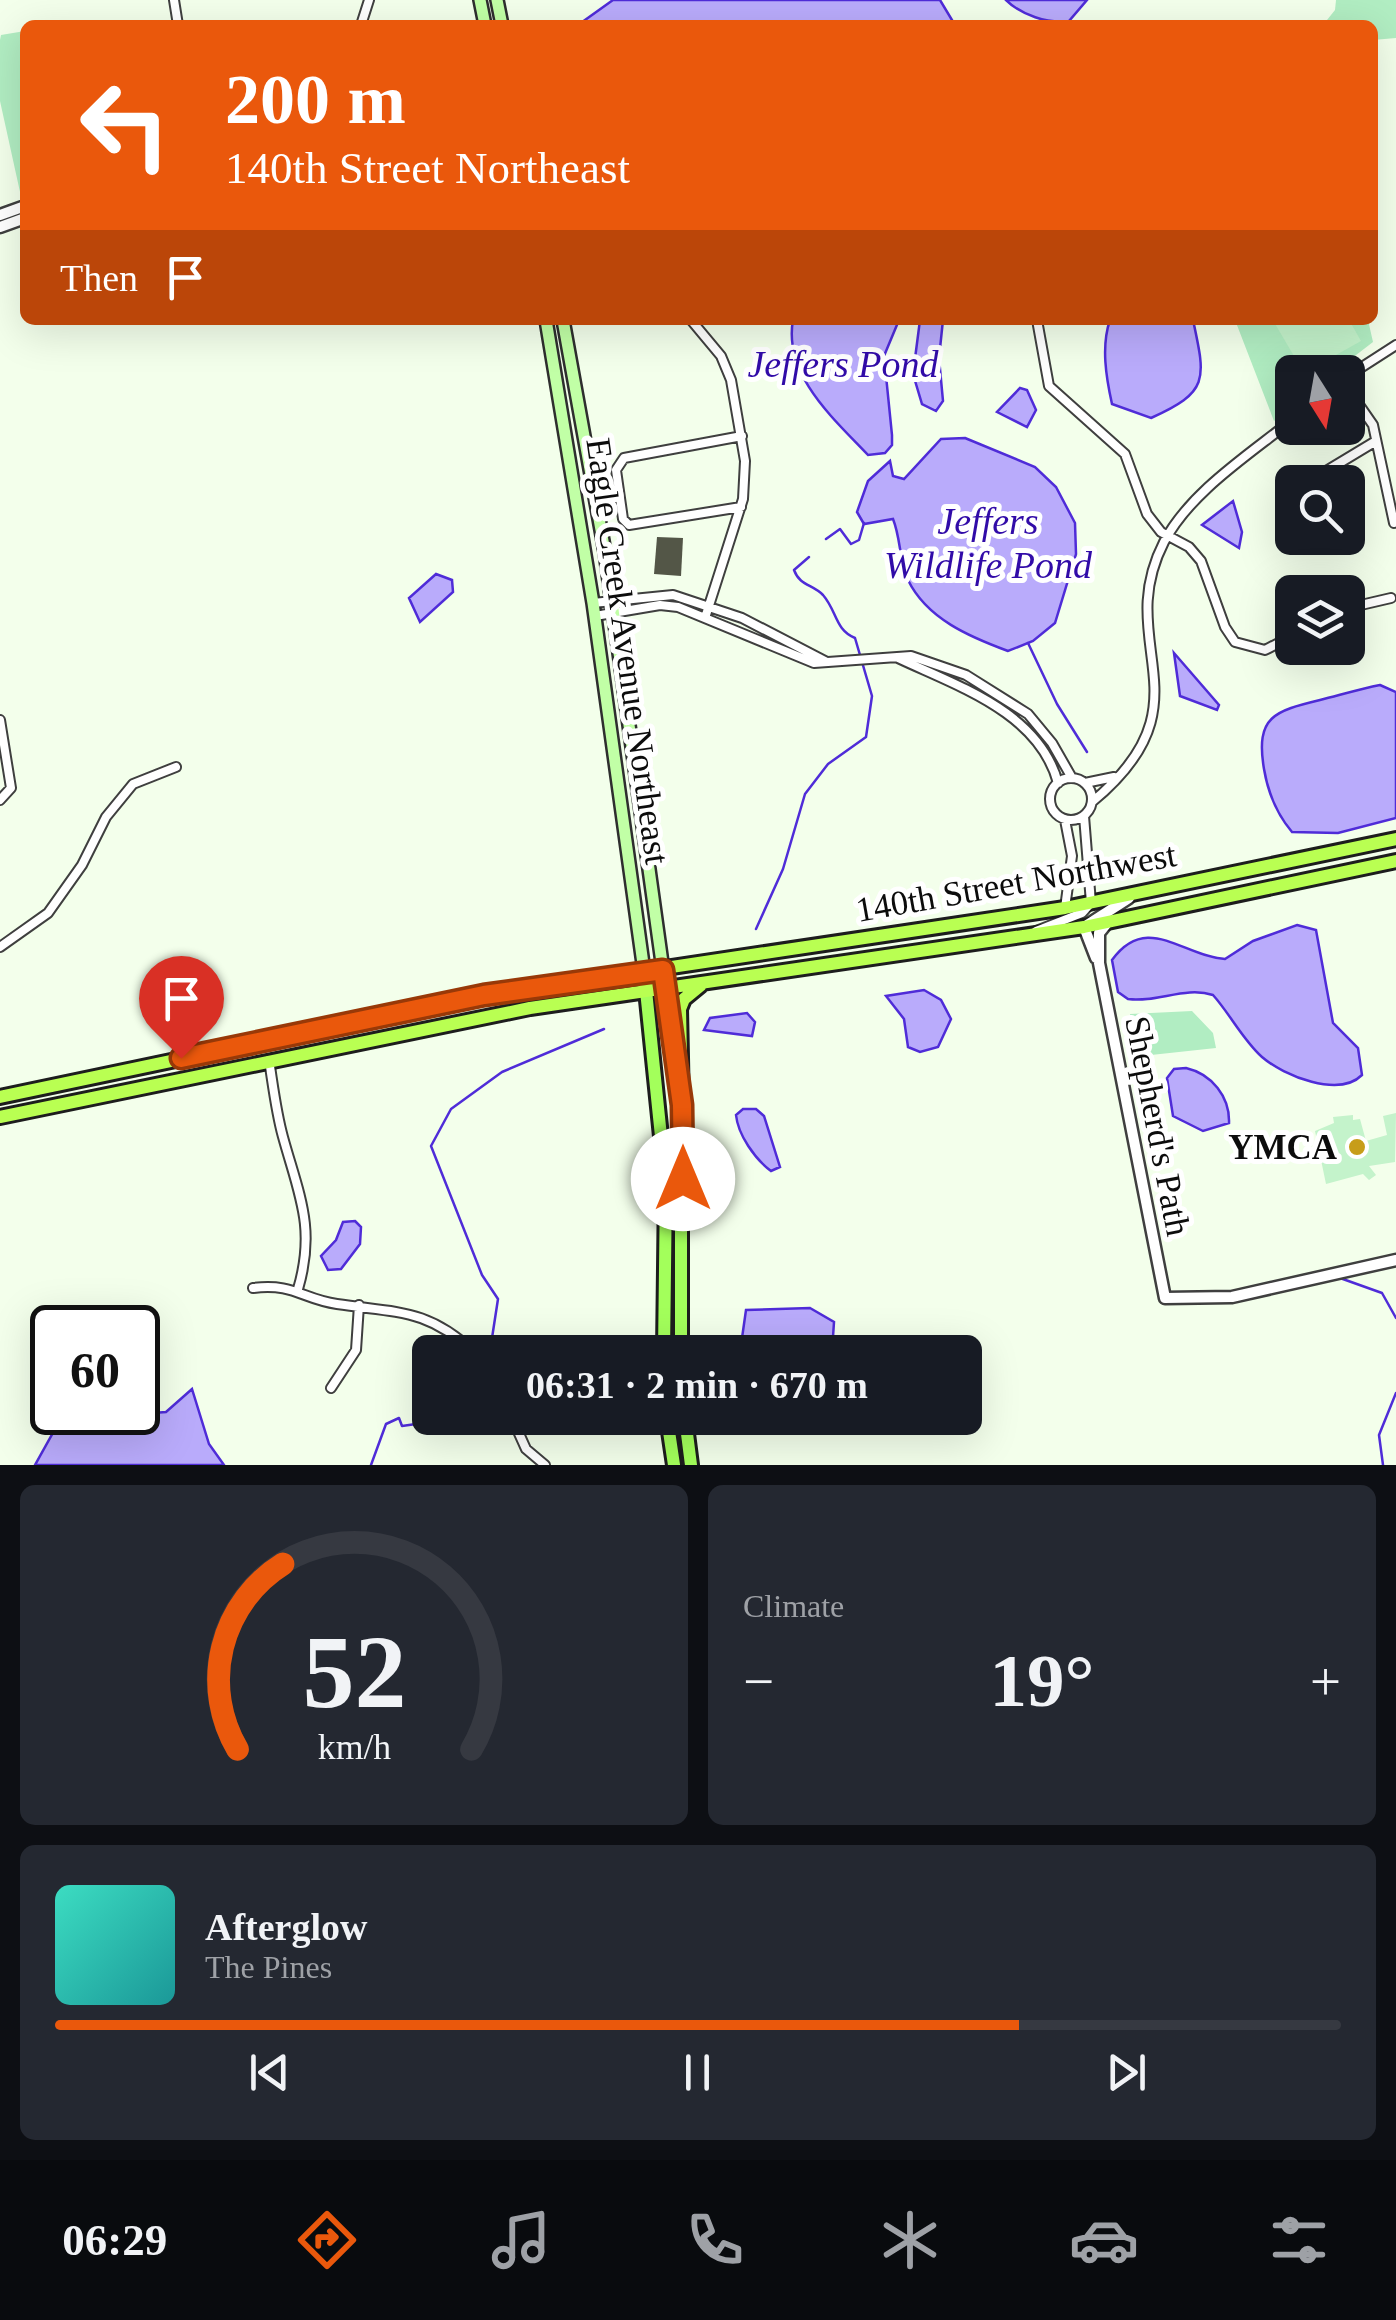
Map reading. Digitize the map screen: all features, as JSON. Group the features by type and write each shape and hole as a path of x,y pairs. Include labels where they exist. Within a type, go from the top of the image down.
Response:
{"highway":[{"name":"140th Street Northwest","path":"0,1097 447,1002 1065,908 1396,839"},
{"name":"140th Street Northwest","path":"0,1117 518,1010 1108,922 1396,860"},
{"path":"682,1105 680,1010 684,999 703,984"}],"main road":[{"name":"Eagle Creek Avenue Northeast","path":"547,325 594,610 644,971 666,1185 664,1335"},
{"name":"Eagle Creek Avenue Northeast","path":"564,325 612,606 682,1105 682,1335"},
{"path":"670,1435 674,1465"},
{"path":"686,1435 689,1465"}],"street":[{"path":"695,325 722,356 737,402 745,461 740,507 705,618"},
{"path":"1038,325 1049,386 1125,454 1147,514 1161,532 1169,534 1200,561 1225,626 1236,642 1265,650 1275,645"},
{"path":"1365,365 1396,345"},
{"path":"1365,411 1376,441 1394,523"},
{"path":"1024,936 1082,912 1091,903 1084,816 1092,802 1137,755 1153,723 1158,692 1147,597 1169,534 1205,493 1275,434"},
{"path":"740,507 629,525 623,519 616,470 624,458 742,436"},
{"path":"1336,465 1376,441"},
{"path":"594,610 655,594 709,605 788,638 827,662"},
{"path":"1365,604 1391,598"},
{"path":"612,606 660,605 705,618 814,663 929,660 1000,694 1028,714 1072,778 1100,783 1118,775"},
{"path":"898,658 996,705 1020,723 1045,752 1058,783"},
{"path":"0,720 10,788 0,800"},
{"path":"0,947 48,913 82,865 106,816 133,784 176,767"},
{"path":"1065,908 1072,856 1065,820 1051,807 1051,794 1058,783 1072,778"},
{"path":"1084,782 1092,802"},
{"path":"1065,820 1084,816"},
{"path":"1084,926 1094,916 1136,895"},
{"name":"Shepherd's Path","path":"1099,964 1099,933 1108,922"},
{"name":"Shepherd's Path","path":"1084,926 1099,964 1165,1298 1232,1297 1396,1260"},
{"path":"269,1060 283,1138 298,1176 308,1226 298,1290"},
{"path":"253,1288 298,1290 333,1304 398,1308 434,1322 451,1335"},
{"path":"331,1388 356,1350 360,1305"},
{"path":"521,1435 533,1458 544,1465"},
{"path":"524,1465 533,1458"}],"green space":[{"path":"1336,0 1396,0 1396,38 1378,40 1378,20 1327,20 1335,10"},
{"path":"20,32 20,192 0,101 1,35"},
{"path":"1237,325 1369,325 1373,342 1356,355 1275,355 1275,420"},
{"path":"1276,325 1352,325 1361,341 1336,355 1293,355"},
{"path":"1192,1011 1213,1033 1216,1048 1151,1055 1142,1028 1133,1030 1130,1014"},
{"name":"YMCA","path":"1396,1113 1395,1162 1369,1166 1376,1175 1369,1180 1363,1174 1326,1184 1315,1131 1334,1123 1333,1117 1353,1115 1353,1120 1360,1119 1366,1141 1387,1135 1383,1116"}],"water":[{"path":"613,0 940,0 952,20 585,20"},
{"path":"1006,0 1087,0 1070,20 1044,20"},
{"name":"Jeffers Pond","path":"793,325 897,325 884,356 892,435 892,445 885,453 868,455 814,395 803,377 792,340"},
{"name":"Jeffers Pond","path":"919,325 942,325 939,358 943,401 936,411 922,404 913,374"},
{"path":"1108,325 1194,325 1200,357 1199,382 1184,400 1151,418 1112,404 1106,372"},
{"path":"1020,388 1027,390 1036,410 1027,427 997,412"},
{"name":"Jeffers Wildlife Pond","path":"965,438 1035,467 1056,487 1075,523 1076,554 1055,623 1033,641 1008,651 965,633 926,606 908,580 893,519 864,524 857,512 868,481 890,461 893,476 904,479 941,439"},
{"path":"1233,501 1242,532 1239,548 1202,525"},
{"path":"436,574 452,580 453,592 420,622 409,598"},
{"path":"1174,653 1219,705 1217,710 1180,696"},
{"path":"1380,685 1396,692 1396,818 1338,833 1292,832 1277,810 1266,778 1262,751 1266,727 1291,708"},
{"path":"1297,925 1316,930 1333,1023 1358,1048 1362,1075 1352,1082 1312,1082 1272,1064 1249,1043 1213,995 1192,992 1139,1000 1118,992 1112,960 1138,939 1166,940 1225,959 1253,941"},
{"path":"924,990 941,1000 951,1019 938,1047 920,1052 908,1047 904,1019 886,996"},
{"path":"747,1013 755,1022 752,1036 704,1030 710,1018"},
{"path":"1186,1068 1204,1075 1218,1088 1229,1123 1203,1131 1173,1116 1167,1078 1174,1069"},
{"path":"743,1109 756,1109 764,1116 780,1167 771,1171 748,1146 736,1115"},
{"path":"355,1221 361,1227 360,1244 341,1269 328,1270 321,1256 336,1240 343,1222"},
{"path":"810,1308 834,1322 833,1335 742,1335 746,1310"},
{"path":"192,1389 209,1444 224,1465 35,1465 52,1435 160,1435 160,1412 166,1412"}],"building":[{"path":"657,537 683,538 681,576 654,574"}],"waterway":[{"path":"826,539 840,529 851,544 859,540 864,523"},
{"path":"756,929 783,869 805,794 828,764 866,737 872,696 855,638 840,625 823,595 803,582 794,570 809,557"},
{"path":"1028,643 1057,704 1087,752"},
{"path":"492,1335 498,1299 482,1275 431,1146 451,1109 502,1072 604,1029"},
{"path":"1340,1278 1382,1293 1396,1318"},
{"path":"1383,1465 1379,1435 1396,1393"},
{"path":"371,1465 386,1424 399,1418 402,1426 412,1425"}],"place":[{"name":"YMCA","path":"1357,1147"}],"route":[{"path":"181,1058 484,995 663,970 682,1105 683,1179"}]}
